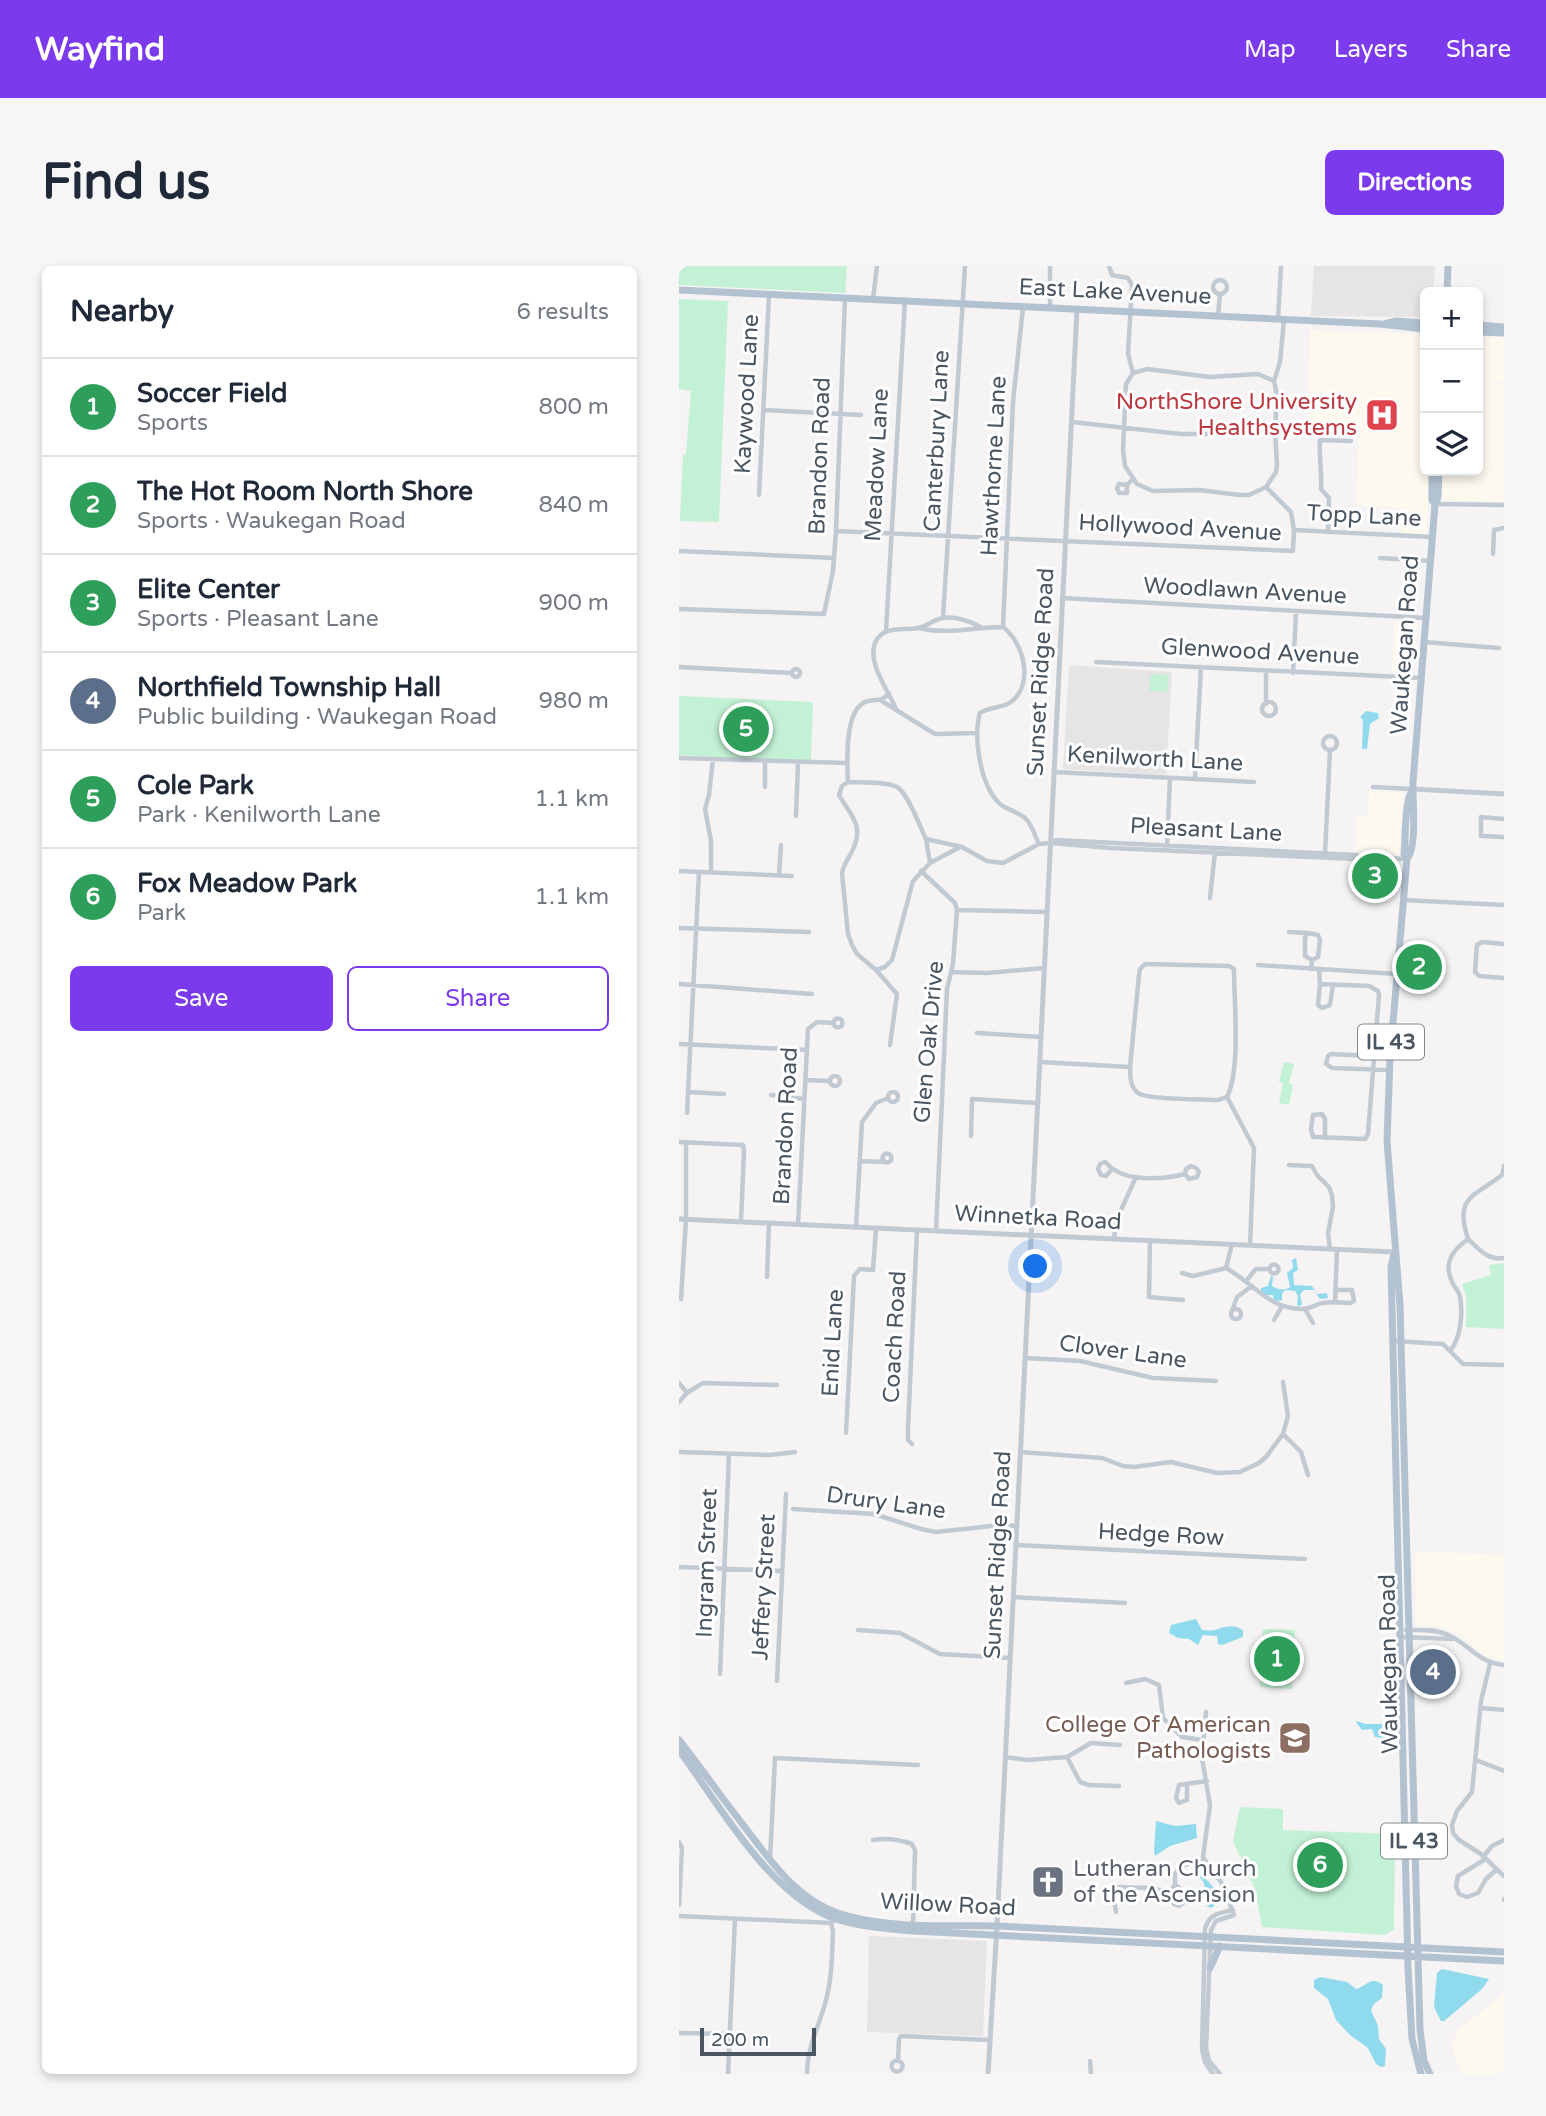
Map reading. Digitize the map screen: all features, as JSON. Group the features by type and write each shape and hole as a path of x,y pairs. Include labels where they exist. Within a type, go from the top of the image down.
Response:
{"main road":[{"path":"1447,287 1448,266"},
{"name":"East Lake Avenue","path":"679,290 1380,324 1420,328"},
{"name":"East Lake Avenue","path":"1380,324 1396,321 1420,323"},
{"path":"1483,326 1504,327"},
{"path":"1483,332 1504,333"},
{"name":"Waukegan Road","path":"1432,476 1431,500 1435,504"},
{"name":"Waukegan Road","path":"1421,2074 1412,2039 1408,1952 1398,1267 1394,1252 1387,1141 1389,1070 1407,859 1404,854 1409,793 1413,789 1439,476"},
{"name":"Waukegan Road","path":"1404,1634 1420,2038 1424,2061 1430,2074"},
{"name":"Willow Road","path":"679,1740 767,1863 796,1889 843,1915 913,1928"},
{"name":"Willow Road","path":"679,1750 787,1889 834,1921 874,1928 997,1930 1408,1952"},
{"name":"Willow Road","path":"1208,1942 1220,1946 1504,1952"},
{"path":"1210,1968 1220,1946"},
{"name":"Willow Road","path":"1417,1952 1504,1961"}],"street":[{"path":"873,299 877,266"},
{"name":"Canterbury Lane","path":"943,618 965,266"},
{"path":"1050,266 1050,308"},
{"path":"1109,266 1112,275 1130,279 1128,354 1133,373"},
{"path":"1274,381 1258,374 1210,377 1147,369 1133,373 1126,384 1123,450 1125,466 1132,480 1153,491 1199,490 1249,495 1266,487 1277,465 1277,395 1274,381 1280,362 1281,266"},
{"name":"Kaywood Lane","path":"759,495 769,294"},
{"path":"1218,316 1220,294"},
{"name":"Brandon Road","path":"679,609 824,614 836,531 845,298"},
{"name":"Meadow Lane","path":"896,709 876,667 874,653 876,641 886,631 905,300"},
{"name":"Hawthorne Lane","path":"1003,627 1013,402 1023,307"},
{"name":"Sunset Ridge Road","path":"988,2074 1077,309"},
{"path":"763,410 861,415"},
{"path":"1072,422 1198,435 1275,430"},
{"path":"1328,532 1329,498 1321,489 1320,440 1351,441"},
{"path":"1127,485 1132,480"},
{"path":"1266,487 1291,512 1294,530"},
{"path":"1435,504 1504,505"},
{"path":"1493,554 1494,530 1504,528"},
{"name":"Hollywood Avenue","path":"836,531 1293,551 1294,530"},
{"name":"Topp Lane","path":"1294,530 1432,537"},
{"path":"679,551 834,558"},
{"path":"1380,558 1430,561"},
{"name":"Woodlawn Avenue","path":"1062,598 1426,618"},
{"path":"1293,673 1296,612"},
{"path":"919,628 943,618 971,621 980,627"},
{"path":"886,631 1003,627 1019,646 1024,665 1023,681 1012,701 980,713 977,733 982,774 988,787 1000,804 1025,818 1039,844"},
{"path":"1424,642 1499,648"},
{"name":"Glenwood Avenue","path":"1096,662 1421,678"},
{"path":"679,667 792,673"},
{"path":"1195,778 1201,667"},
{"path":"1266,672 1266,704"},
{"path":"848,782 850,725 855,711 865,702 880,700 889,693"},
{"path":"880,700 935,734 977,733"},
{"path":"1325,855 1330,750"},
{"path":"679,758 847,763"},
{"path":"711,872 711,841 705,809 713,759"},
{"path":"765,761 765,787"},
{"path":"796,816 798,762"},
{"name":"Kenilworth Lane","path":"1054,772 1254,782"},
{"path":"1167,848 1170,778"},
{"path":"890,1045 897,994 876,970 857,954 848,934 842,873 855,844 857,831 854,817 839,795 842,786 848,782 900,789 926,839 930,863"},
{"path":"1373,787 1504,794"},
{"path":"1504,819 1481,817 1481,836 1504,837"},
{"name":"Pleasant Lane","path":"926,839 960,847 987,861 1003,863 1039,844 1050,843 1325,855 1356,859 1407,859"},
{"path":"779,875 781,845"},
{"path":"876,970 885,967 892,960 913,881 930,863 960,847"},
{"path":"1210,898 1215,850"},
{"path":"679,871 792,876"},
{"path":"921,871 955,903 957,910 1046,912"},
{"path":"687,1113 699,872"},
{"path":"1403,900 1504,905"},
{"name":"Glen Oak Drive","path":"936,1231 941,1079 947,989 957,910"},
{"path":"679,928 809,932"},
{"path":"1289,932 1318,935 1318,957 1312,960"},
{"path":"1308,933 1305,937 1305,956 1312,960"},
{"path":"1504,944 1478,944 1475,972 1479,976 1504,978"},
{"path":"1311,969 1312,960"},
{"path":"1145,964 1229,966 1234,969 1233,1086 1227,1097 1218,1100 1146,1097 1139,1094 1130,1081 1130,1067 1140,969 1145,964"},
{"path":"1258,965 1397,974"},
{"path":"951,972 987,973 1044,968"},
{"path":"1319,970 1318,1005 1322,1008 1331,1005 1333,985"},
{"path":"679,984 812,994"},
{"path":"1320,984 1369,986 1378,991 1370,1128 1367,1138 1325,1138 1311,1135 1313,1115 1320,1113 1324,1117 1325,1138"},
{"name":"Brandon Road","path":"799,1224 808,1029 817,1022 833,1023"},
{"path":"977,1033 1041,1037"},
{"path":"679,1044 807,1050"},
{"path":"1389,1070 1332,1068 1326,1061 1331,1054 1390,1057"},
{"path":"1040,1062 1130,1067"},
{"path":"806,1080 830,1081"},
{"path":"688,1092 724,1094"},
{"path":"771,1095 804,1099"},
{"path":"1227,1097 1254,1148 1250,1245"},
{"path":"856,1227 862,1122 876,1103 888,1098"},
{"path":"971,1136 972,1099 1038,1103"},
{"path":"679,1142 743,1145 741,1222"},
{"path":"681,1299 686,1142"},
{"path":"860,1161 884,1162"},
{"path":"1289,1165 1312,1166 1331,1191 1333,1208 1328,1233 1330,1249"},
{"path":"1504,1166 1501,1175 1476,1191 1463,1214 1468,1239 1488,1257 1495,1260 1504,1258"},
{"path":"1112,1169 1153,1179 1185,1174"},
{"path":"1114,1239 1116,1221 1136,1177"},
{"name":"Winnetka Road","path":"682,1219 1394,1252"},
{"path":"767,1277 769,1223"},
{"name":"Enid Lane","path":"846,1433 854,1276 860,1269 873,1270 876,1228"},
{"name":"Coach Road","path":"912,1444 908,1440 908,1428 917,1230"},
{"path":"1450,1351 1458,1340 1460,1296 1449,1276 1448,1264 1454,1250 1468,1239"},
{"path":"1150,1241 1149,1297 1183,1300"},
{"path":"1226,1268 1232,1244"},
{"path":"1335,1303 1337,1249"},
{"path":"1182,1273 1193,1276 1226,1268 1247,1281 1263,1297 1282,1306 1305,1309 1323,1303 1353,1303 1355,1296 1352,1290 1335,1290"},
{"path":"1247,1281 1256,1269 1270,1269"},
{"path":"1232,1311 1237,1297 1252,1286"},
{"path":"1274,1320 1282,1306"},
{"path":"1305,1309 1313,1324"},
{"path":"1397,1342 1438,1343 1463,1364 1504,1365"},
{"name":"Clover Lane","path":"1025,1357 1080,1361 1153,1378 1216,1381"},
{"path":"679,1402 695,1387 712,1382 777,1385"},
{"path":"1020,1452 1102,1458 1123,1466 1171,1462 1208,1472 1240,1472 1259,1463 1272,1451 1283,1434 1288,1416 1283,1382"},
{"path":"679,1383 687,1393"},
{"path":"1283,1434 1301,1452 1308,1475"},
{"path":"679,1452 770,1455 795,1452"},
{"name":"Ingram Street","path":"720,1674 729,1454"},
{"name":"Jeffery Street","path":"777,1681 786,1494"},
{"name":"Drury Lane","path":"793,1509 874,1514 921,1530 936,1532 1001,1525 1016,1526"},
{"name":"Hedge Row","path":"1016,1545 1305,1559"},
{"path":"679,1567 782,1571"},
{"path":"1013,1597 1125,1603"},
{"path":"857,1630 900,1633 940,1654 1010,1658"},
{"path":"1404,1634 1456,1640 1490,1664 1504,1665"},
{"path":"1490,1664 1481,1707 1472,1792 1457,1811 1452,1825 1453,1833 1459,1840 1504,1876"},
{"path":"1126,1683 1145,1679 1159,1685 1163,1718 1182,1737 1202,1740"},
{"path":"1481,1707 1504,1710"},
{"path":"1206,1712 1202,1758 1210,1805 1202,1852 1204,1860 1220,1878 1233,1912 1216,1920 1208,1942 1202,2050 1205,2063 1213,2074"},
{"path":"1005,1757 1027,1760 1067,1757 1091,1743 1120,1745"},
{"path":"1067,1757 1080,1782 1119,1786"},
{"path":"767,1863 775,1758 918,1765"},
{"path":"1475,1760 1504,1771"},
{"path":"1187,1786 1207,1781"},
{"path":"873,1840 905,1842 912,1844 915,1850 913,1928"},
{"path":"1496,1870 1486,1879 1478,1893 1467,1897 1459,1894 1456,1886 1458,1876 1484,1858 1492,1846 1504,1840"},
{"path":"679,1842 682,1849 679,1905"},
{"path":"1170,1892 1175,1885 1175,1874 1179,1868 1204,1860"},
{"path":"1170,1892 1174,1904 1179,1906 1183,1903 1182,1892 1175,1885"},
{"path":"1116,1912 1113,1892 1117,1887 1170,1892"},
{"path":"679,1916 834,1921 831,1980 826,2003 811,2043 807,2074"},
{"path":"728,2074 735,1919"},
{"path":"1208,1942 1210,1968 1207,2053 1211,2064 1220,2074"},
{"path":"679,2033 730,2034"},
{"path":"898,2061 901,2036 989,2040"},
{"path":"1090,2061 1091,2074"}],"shaded area":[{"path":"1314,266 1435,266 1433,287 1420,287 1420,317 1311,316"},
{"path":"1310,330 1420,334 1420,476 1429,476 1427,535 1401,534 1400,507 1356,505 1359,427 1306,425"},
{"path":"1483,336 1504,337 1504,382 1483,381"},
{"path":"1483,381 1504,384 1504,502 1442,500 1443,476 1483,476"},
{"path":"1394,622 1418,623 1413,672 1392,672"},
{"path":"1069,665 1172,672 1166,775 1063,769"},
{"path":"1369,791 1403,792 1399,854 1355,851 1356,816 1368,816"},
{"path":"1415,1551 1504,1555 1504,1661 1486,1656 1462,1636 1441,1627 1416,1625"},
{"path":"869,1936 987,1941 983,2036 867,2032"},
{"path":"1504,1993 1504,2074 1461,2074 1451,2043 1460,2029"}],"green space":[{"path":"679,266 847,266 845,293 679,285"},
{"path":"679,299 728,301 719,522 680,521 683,455 686,454 691,391 679,389"},
{"path":"1151,674 1169,675 1167,692 1149,691"},
{"path":"679,696 813,702 811,762 679,755"},
{"path":"1284,1062 1294,1064 1289,1084 1293,1085 1289,1105 1279,1103 1283,1083 1279,1082"},
{"path":"1504,1263 1504,1329 1466,1327 1466,1296 1462,1284 1491,1275 1489,1265"},
{"path":"1263,1629 1295,1630 1292,1689 1260,1687"},
{"path":"1240,1807 1283,1809 1283,1830 1395,1834 1394,1929 1385,1935 1262,1927 1255,1889 1233,1841"}],"water":[{"path":"1366,711 1378,713 1379,718 1370,724 1367,749 1362,749 1363,720 1360,717"},
{"path":"1296,1258 1298,1270 1293,1273 1294,1285 1312,1286 1317,1294 1327,1293 1328,1298 1320,1299 1314,1290 1304,1290 1300,1295 1300,1306 1297,1305 1298,1296 1295,1291 1285,1290 1282,1300 1278,1301 1274,1300 1273,1295 1264,1295 1261,1292 1261,1288 1268,1286 1271,1276 1272,1286 1279,1289 1290,1287 1287,1273 1293,1268 1292,1260"},
{"path":"1196,1619 1202,1630 1232,1626 1243,1630 1243,1637 1222,1645 1218,1644 1217,1636 1203,1635 1198,1645 1189,1639 1178,1638 1169,1633 1171,1625"},
{"path":"1357,1721 1365,1724 1387,1724 1391,1727 1393,1737 1375,1737 1372,1729 1362,1730"},
{"path":"1156,1821 1175,1826 1196,1824 1197,1838 1170,1846 1155,1856"},
{"path":"1197,1869 1213,1887 1218,1903 1211,1908 1207,1906 1204,1883 1196,1872"},
{"path":"1442,1969 1489,1979 1482,1989 1444,2021 1441,2021 1434,2007 1437,1973"},
{"path":"1320,1977 1347,1982 1356,1989 1372,1981 1383,1985 1382,1998 1371,2010 1378,2026 1379,2039 1386,2049 1385,2066 1376,2064 1368,2048 1336,2020 1328,1999 1314,1988 1314,1980"}],"place":[{"name":"NorthShore University Healthsystems","path":"1382,415"},
{"name":"Cole Park","path":"746,729"},
{"name":"Elite Center","path":"1375,876"},
{"name":"The Hot Room North Shore","path":"1419,967"},
{"name":"Soccer Field","path":"1277,1659"},
{"name":"Northfield Township Hall","path":"1433,1672"},
{"name":"College Of American Pathologists","path":"1295,1738"},
{"name":"Fox Meadow Park","path":"1320,1865"},
{"name":"Lutheran Church of the Ascension","path":"1048,1882"}]}
